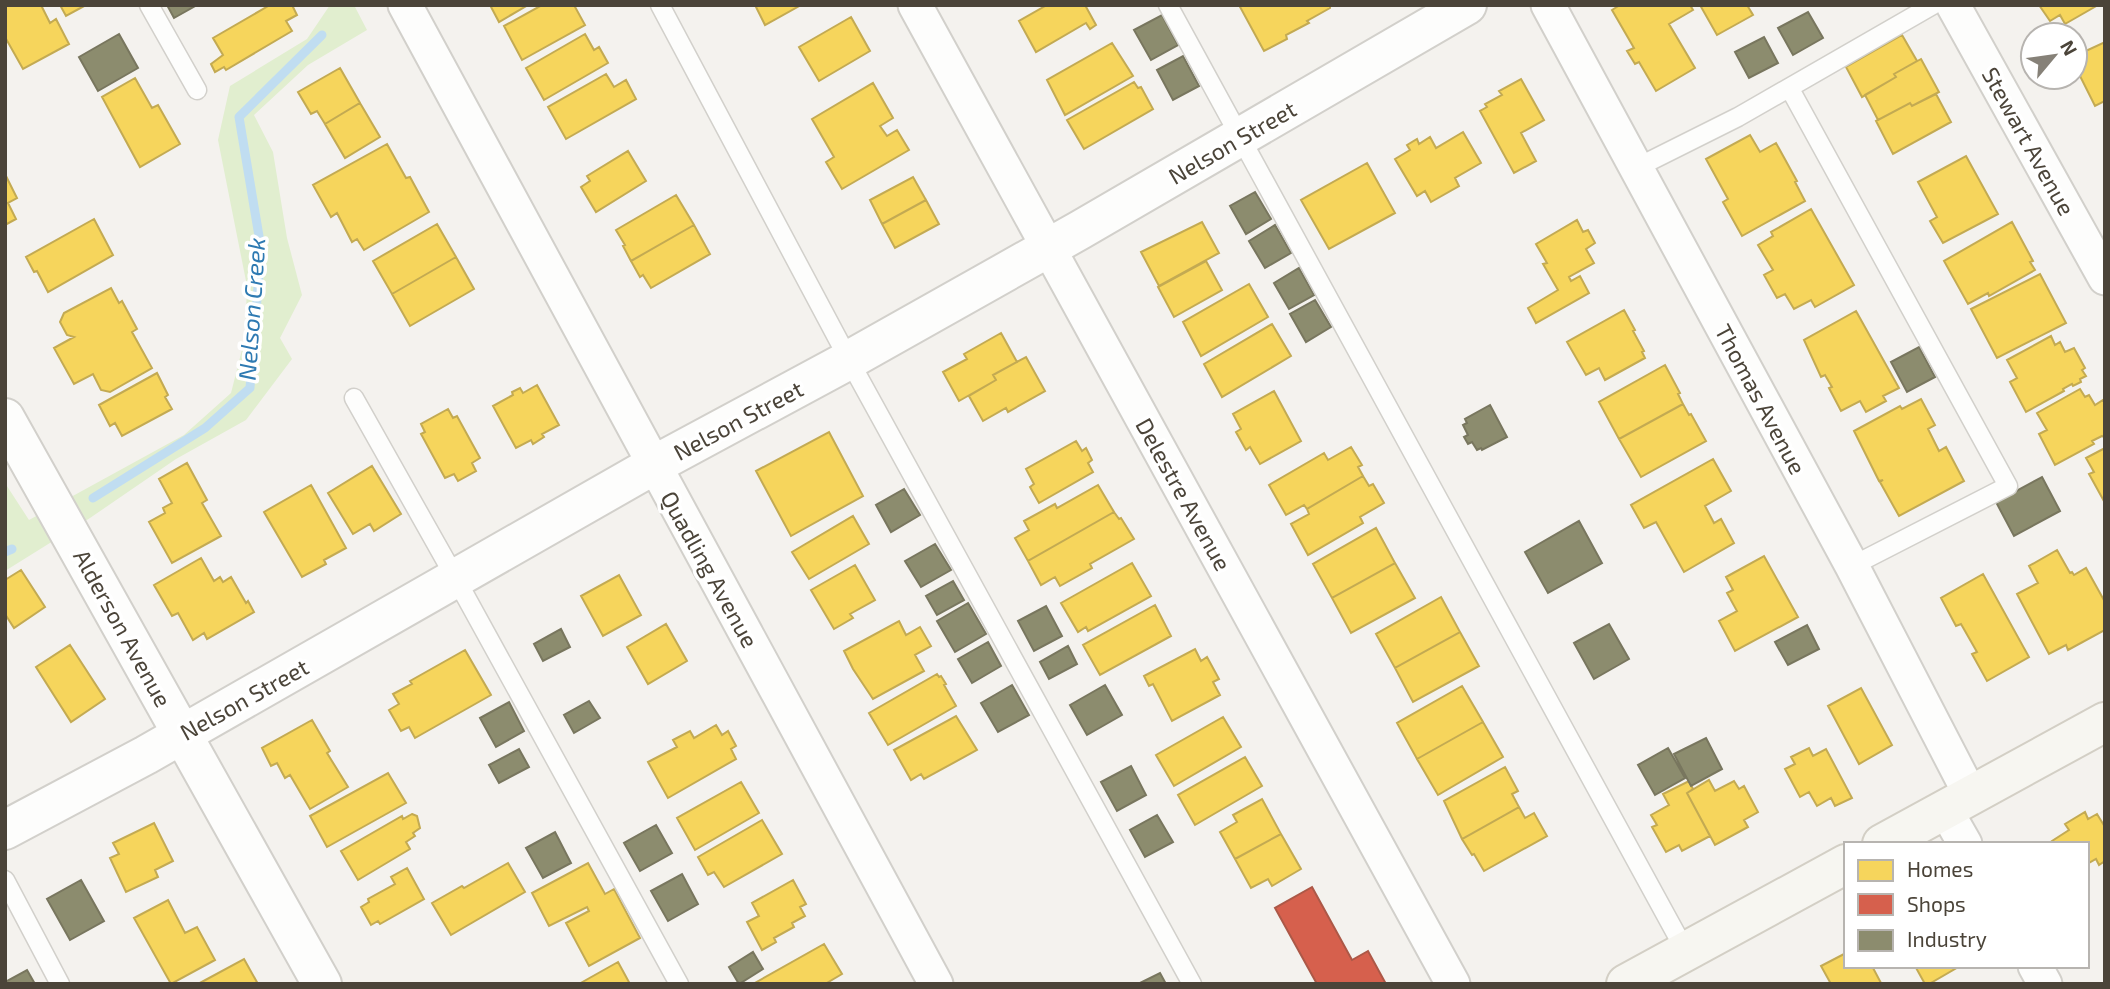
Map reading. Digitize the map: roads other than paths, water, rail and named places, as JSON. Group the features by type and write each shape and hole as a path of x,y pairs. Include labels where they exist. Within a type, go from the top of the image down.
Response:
{"main road":[{"path":"1886,842 2105,722"},
{"path":"1639,981 1686,952 1844,865"}],"street":[{"name":"Quadling Avenue","path":"405,5 936,984"},
{"name":"Delestre Avenue","path":"915,5 1453,984"},
{"name":"Thomas Avenue","path":"1548,5 1852,566 1958,802 1965,842"},
{"name":"Stewart Avenue","path":"1953,5 2105,278"},
{"name":"Nelson Street","path":"5,830 456,579 654,465 849,360 1240,138 1449,10"},
{"name":"Alderson Avenue","path":"5,418 322,984"},
{"path":"2036,968 2045,984"}],"lane":[{"path":"149,5 197,90"},
{"path":"660,5 849,360 1192,984"},
{"path":"1168,5 1686,952"},
{"path":"1636,167 1790,89 1933,5"},
{"path":"1790,89 2008,486 1852,566"},
{"path":"354,398 680,984"},
{"path":"5,880 61,984"}],"waterway":[{"name":"Nelson Creek","path":"93,498 205,428 250,388 261,248 239,117 322,35"},
{"name":"Nelson Creek","path":"5,552 12,549"}]}
